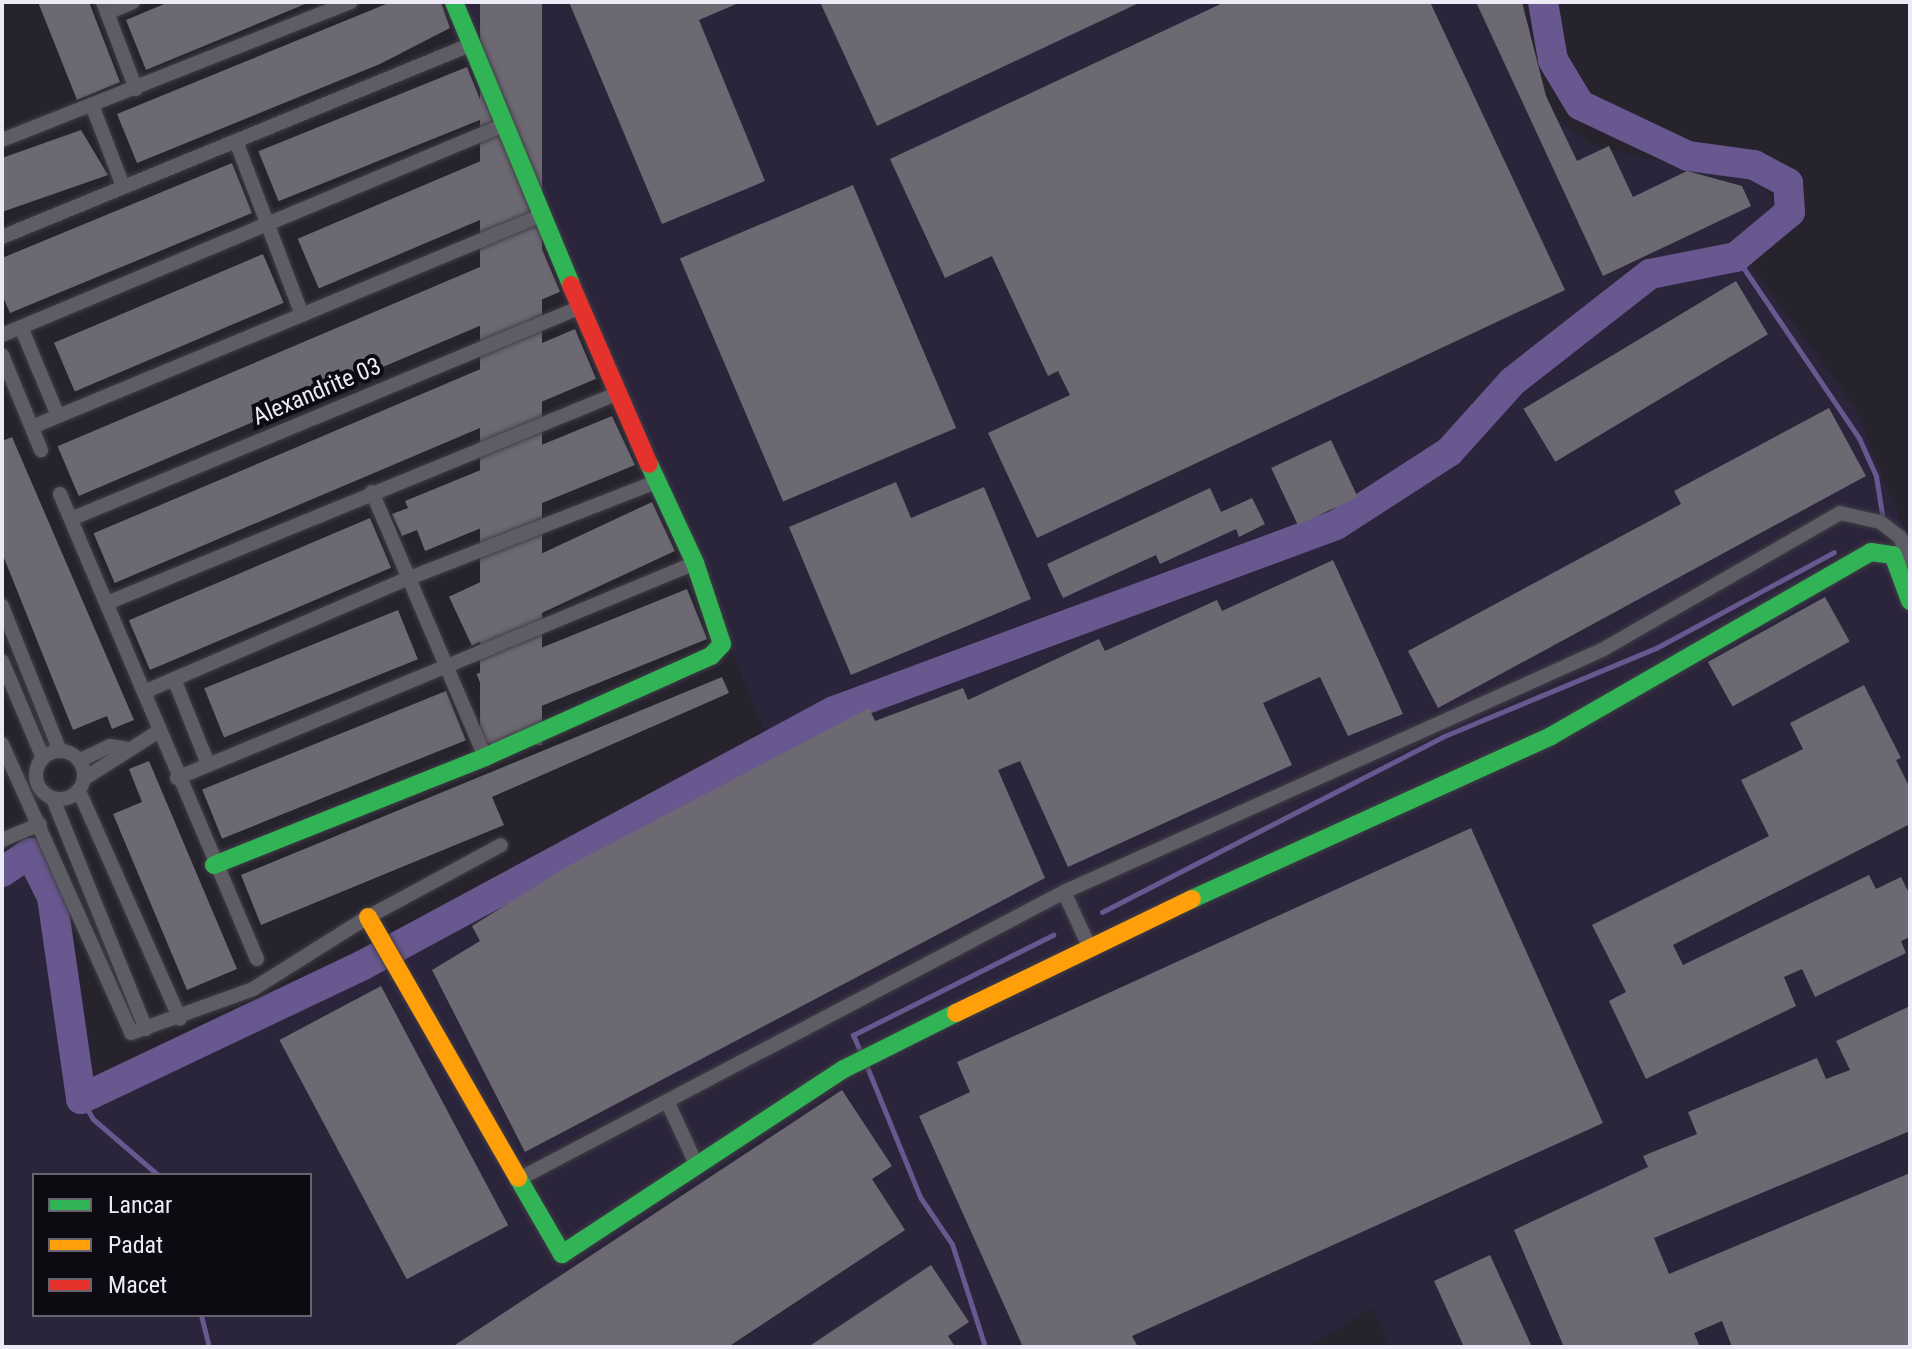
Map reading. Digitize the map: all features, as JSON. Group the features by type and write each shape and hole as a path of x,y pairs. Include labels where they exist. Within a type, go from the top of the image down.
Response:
{"street":[{"path":"133,2 105,7 136,89"},
{"path":"2,140 351,2"},
{"path":"214,865 485,757 719,649 722,639 695,563 616,394 454,2"},
{"path":"2,237 472,44"},
{"path":"92,105 123,186"},
{"path":"2,335 504,125"},
{"path":"236,141 302,315"},
{"path":"32,427 542,215"},
{"name":"Alexandrite 03","path":"71,519 581,307"},
{"path":"21,327 58,416"},
{"path":"2,355 6,377 41,450"},
{"path":"107,603 616,394"},
{"path":"144,692 407,579 659,481"},
{"path":"372,492 485,757"},
{"path":"60,494 177,778 257,959"},
{"path":"519,1179 1064,892 1488,705 1602,650 1840,513 1880,522 1900,537 1910,560"},
{"path":"368,917 562,1254 855,1063 1087,941 1551,736 1871,552 1893,555 1910,601"},
{"path":"177,778 695,563"},
{"path":"2,606 60,751 80,760 110,746 124,748"},
{"path":"2,661 43,758 37,781 53,799 146,1029"},
{"path":"174,679 208,764"},
{"path":"53,799 82,785 124,748 159,731"},
{"path":"2,744 6,763 40,824 126,1032 180,1019 284,973 368,917 501,845"},
{"path":"43,758 60,751"},
{"path":"80,760 82,785 180,1019"},
{"path":"2,840 40,824"},
{"path":"1064,892 1087,941"},
{"path":"667,1101 697,1166"}],"shaded area":[{"path":"463,2 1517,2 1551,114 1593,146 1758,183 1786,214 1738,248 1855,407 1910,544 1910,1347 1391,1347 1373,1308 1306,1347 2,1347 2,864 22,851 48,855 69,911 96,1083 156,1060 765,732"}],"building":[{"path":"38,2 89,2 120,82 77,100"},
{"path":"169,2 310,2 146,70 126,20"},
{"path":"391,2 441,2 450,28 380,64 137,163 117,114"},
{"path":"480,2 542,2 542,745 480,745"},
{"path":"569,2 741,2 699,20 765,181 662,224"},
{"path":"820,2 1141,2 877,126"},
{"path":"1225,2 1430,2 1565,290 1037,538 988,433 1070,395 1058,371 1048,376 992,256 945,278 890,159"},
{"path":"1476,2 1522,2 1546,96 1577,161 1609,146 1633,197 1687,171 1742,186 1751,206 1603,276"},
{"path":"467,67 487,117 279,201 258,151"},
{"path":"81,130 108,175 2,212 2,158"},
{"path":"502,152 523,202 319,288 298,239"},
{"path":"232,163 252,213 10,313 2,295 2,258"},
{"path":"853,185 956,428 783,501 680,258"},
{"path":"539,242 560,292 79,496 58,446"},
{"path":"263,254 284,303 75,391 54,343"},
{"path":"1736,281 1768,334 1555,462 1523,409"},
{"path":"575,329 596,379 115,583 94,533"},
{"path":"1829,408 1866,476 1438,708 1408,651 1681,504 1674,491"},
{"path":"612,416 635,465 425,551 417,530 402,536 392,514 408,508 405,501"},
{"path":"12,437 134,720 112,729 107,716 73,730 2,553 2,441"},
{"path":"1331,440 1358,497 1298,525 1271,468"},
{"path":"896,482 911,518 984,487 1031,599 851,675 789,527"},
{"path":"1210,488 1221,512 1252,498 1265,524 1239,537 1236,529 1160,564 1156,555 1063,598 1047,564"},
{"path":"652,502 675,551 472,646 449,597"},
{"path":"370,518 391,568 150,670 129,620"},
{"path":"1333,560 1403,714 1348,736 1320,677 1263,703 1292,765 1068,867 1020,761 998,770 1045,878 525,1152 432,970 480,941 472,926 570,865 869,708 875,721 963,688 968,700 1099,639 1105,651 1217,600 1222,611"},
{"path":"687,589 707,639 497,724 477,674"},
{"path":"1825,597 1850,642 1733,707 1708,662"},
{"path":"398,610 418,659 224,737 204,688"},
{"path":"722,677 729,693 492,797 504,825 261,925 241,875"},
{"path":"1864,685 1901,758 1896,760 1910,788 1910,824 1673,945 1683,965 1869,875 1876,889 1901,877 1910,895 1910,937 1901,941 1906,953 1815,997 1802,969 1784,977 1796,1006 1646,1079 1609,1001 1626,992 1592,925 1769,836 1741,780 1803,749 1790,723"},
{"path":"446,691 466,740 222,839 202,790"},
{"path":"149,761 237,969 187,990 113,814 142,802 129,769"},
{"path":"1471,828 1603,1123 1132,1336 1138,1347 1023,1347 919,1116 970,1092 957,1062"},
{"path":"381,986 508,1225 407,1279 279,1040"},
{"path":"1910,1006 1910,1131 1654,1238 1669,1274 1910,1173 1910,1347 1732,1347 1722,1321 1694,1333 1700,1347 1564,1347 1514,1230 1648,1167 1643,1156 1697,1134 1688,1112 1817,1058 1826,1079 1850,1070 1836,1041"},
{"path":"842,1090 892,1166 872,1179 905,1230 728,1347 452,1347"},
{"path":"1490,1255 1532,1347 1464,1347 1434,1281"},
{"path":"931,1265 969,1322 948,1336 955,1347 808,1347"}],"waterway":[{"path":"2,872 30,853 52,897 81,1099 363,965 834,711 1336,525 1449,452 1513,381 1650,274 1736,257 1790,212 1788,183 1754,165 1688,156 1580,105 1553,60 1543,2"},
{"path":"1736,257 1859,438 1876,476 1882,515"},
{"path":"1102,912 1442,737 1656,648 1834,552"},
{"path":"861,1053 853,1035 1053,935"},
{"path":"865,1062 920,1197 952,1244 985,1347"},
{"path":"81,1099 93,1119 156,1173"},
{"path":"202,1317 209,1347"}],"traffic: fast":[{"path":"454,2 571,285"},
{"path":"214,865 485,757 711,656 722,644 695,563 649,464"},
{"path":"1192,899 1551,736 1871,552 1893,555 1910,601"},
{"path":"518,1178 562,1254 844,1069 956,1013"}],"traffic: slow":[{"path":"956,1013 1192,899"},
{"path":"368,917 518,1178"}],"traffic: jam":[{"path":"571,285 649,464"}]}
